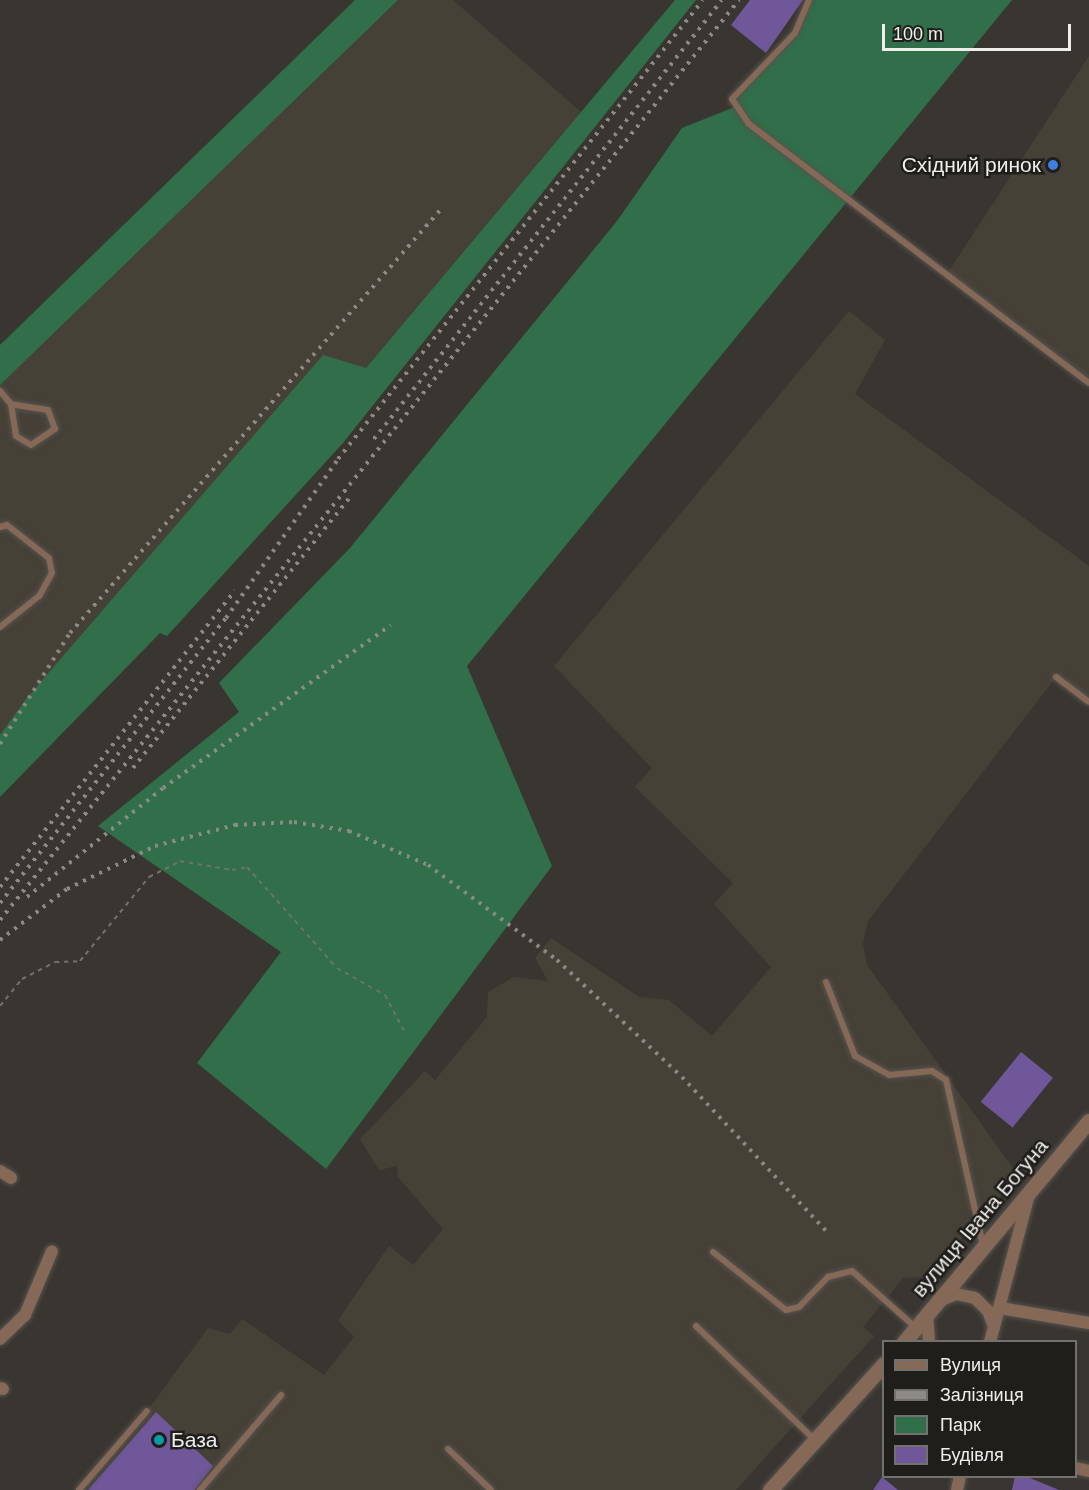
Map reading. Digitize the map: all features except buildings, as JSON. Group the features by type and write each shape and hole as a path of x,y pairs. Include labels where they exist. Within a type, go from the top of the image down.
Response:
{"street":[{"name":"вулиця Івана Богуна","path":"905,1340 1089,1121"},
{"path":"0,1171 11,1178"},
{"path":"990,1340 1030,1190"},
{"path":"0,1340 25,1315 52,1251"},
{"path":"929,1340 931,1308 956,1294 975,1298 988,1311 994,1328"},
{"path":"1000,1308 1089,1323"},
{"path":"770,1490 882,1367"}],"lane":[{"path":"809,0 795,33 732,99 749,124 1089,383"},
{"path":"0,391 11,404 16,436 31,445 55,429 56,418 40,405 11,404"},
{"path":"0,527 6,525 49,558 52,573 39,596 0,627"},
{"path":"1056,677 1089,702"},
{"path":"826,982 855,1056 889,1075 932,1071 946,1080 983,1246"},
{"path":"713,1252 786,1310 799,1307 828,1277 852,1270 916,1327"},
{"path":"696,1326 815,1440"},
{"path":"200,1490 281,1395"},
{"path":"79,1490 147,1411"},
{"path":"448,1449 491,1490"}],"path":[{"path":"0,1006 22,979 55,962 81,961 149,877 180,861 232,870 247,867 337,968 385,995 404,1030"},
{"path":"0,999 8,996"}],"shaded area":[{"path":"365,0 453,0 581,112 366,368 26,699 0,735 0,372"},
{"name":"Східний ринок","path":"1089,56 1089,383 947,274"},
{"path":"849,311 885,340 855,394 1089,566 1089,702 1056,677 868,921 863,944 867,965 1018,1175 991,1208 969,1211 970,1228 930,1277 903,1278 863,1327 874,1336 736,1490 78,1490 147,1411 208,1328 230,1334 242,1319 324,1375 354,1337 338,1320 389,1246 413,1265 443,1229 398,1177 397,1166 379,1170 360,1139 425,1071 435,1080 487,1017 488,992 514,977 548,981 535,958 551,938 639,997 669,1000 712,1036 771,967 714,904 733,883 635,787 652,768 554,666"}],"green space":[{"path":"355,0 398,0 0,385 0,345"},
{"path":"675,0 696,0 343,443 167,636 160,633 0,797 0,735 26,699 323,355 366,368"},
{"path":"809,0 1012,0 467,666 552,866 326,1169 197,1063 281,952 98,826 239,712 219,683 350,548 617,221 682,128 737,106 732,99 795,33"}],"railway":[{"path":"0,903 226,618 338,459 703,0"},
{"path":"374,439 722,0"},
{"path":"0,920 739,0"},
{"path":"0,744 70,633 441,209"},
{"path":"133,768 349,498"},
{"path":"0,887 235,591"},
{"path":"27,897 163,788 391,625"},
{"path":"0,940 67,889 155,846 235,825 294,822 349,831 428,865 557,960 682,1077 829,1234"}],"place":[{"name":"Східний ринок","path":"1053,165"},
{"name":"База","path":"159,1440"}]}
